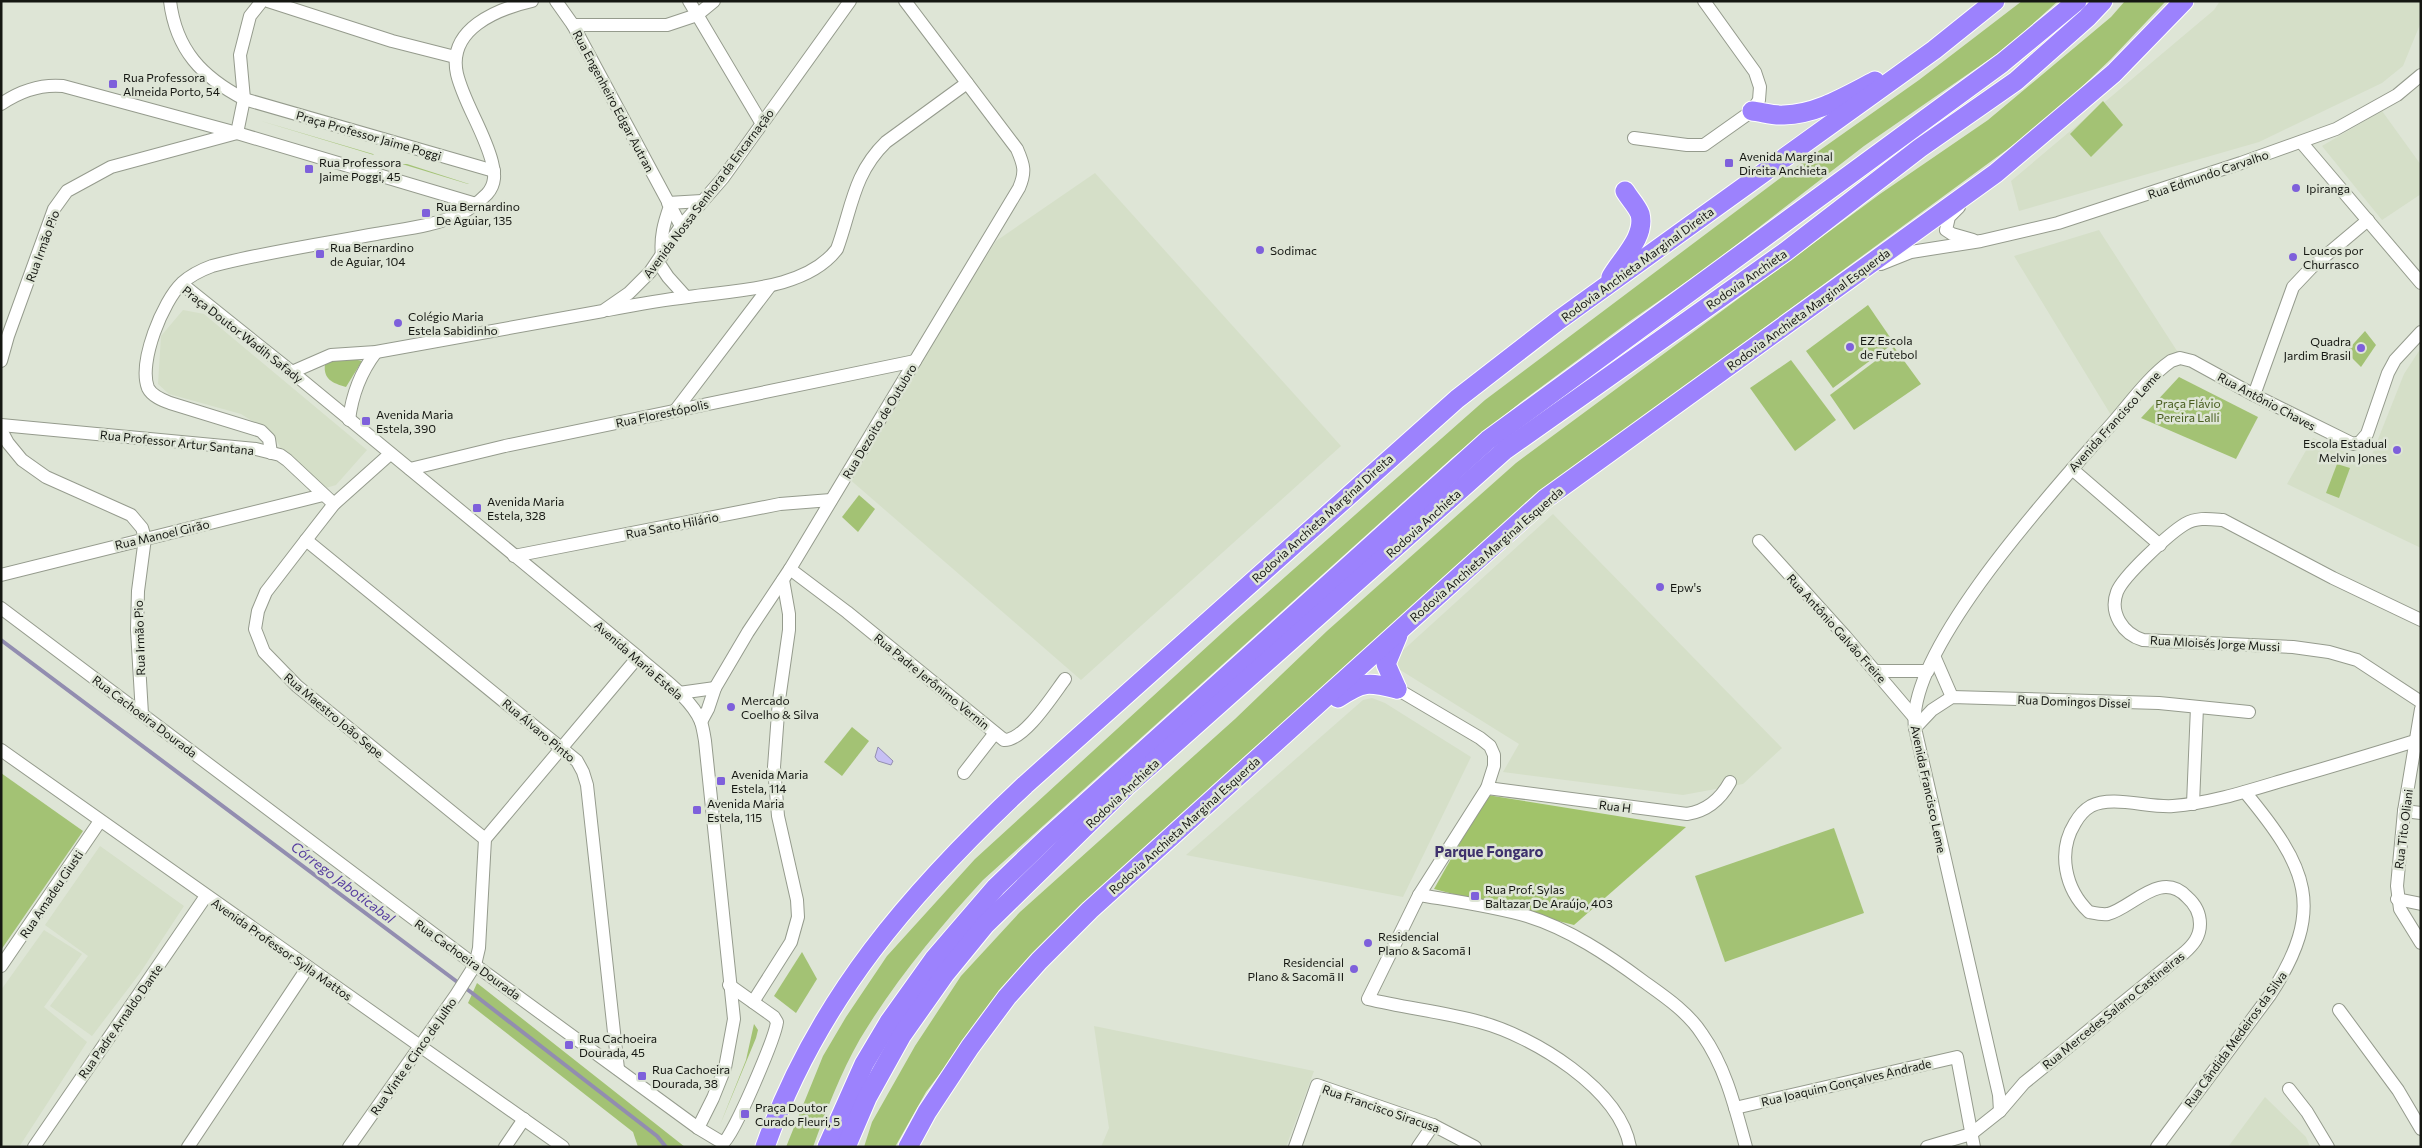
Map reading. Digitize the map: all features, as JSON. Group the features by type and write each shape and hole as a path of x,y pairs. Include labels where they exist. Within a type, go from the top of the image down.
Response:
{"highway":[{"name":"Rodovia Anchieta Marginal Direita","path":"765,1147 806,1051 831,1008 862,962 912,900 1025,785 1457,399 1607,286 1934,50 1995,1"},
{"name":"Rodovia Anchieta","path":"827,1147 864,1064 889,1022 934,959 996,887 1150,743 1488,440 1962,93 2077,1"},
{"name":"Rodovia Anchieta","path":"846,1147 866,1098 902,1035 945,974 985,926 1128,786 1505,450 1785,252 1920,148 2016,81 2087,18 2103,1"},
{"name":"Rodovia Anchieta Marginal Esquerda","path":"908,1147 927,1112 970,1047 1007,998 1039,961 1090,910 1233,779 1290,731 1400,629 1545,500 1996,173 2114,73 2184,1"},
{"path":"1752,111 1782,116 1802,113 1826,106 1934,50"},
{"path":"1607,286 1632,246 1640,229 1640,215 1625,191"},
{"path":"1397,689 1386,664 1400,629"},
{"path":"1290,731 1356,685 1372,683 1397,689"}],"street":[{"name":"Praça Professor Jaime Poggi","path":"170,1 174,27 191,58 211,79 244,99 494,171"},
{"path":"238,133 244,99 240,55 250,16 262,1"},
{"path":"268,1 392,41 455,57"},
{"path":"182,284 195,274 212,266 424,225 460,214 476,204 491,189 494,171 484,137 458,76 455,57 460,43 485,18 500,10 532,1"},
{"name":"Rua Engenheiro Edgar Autran","path":"556,1 573,25 681,226"},
{"path":"690,1 762,124"},
{"path":"573,25 667,25 697,15 714,1"},
{"name":"Avenida Nossa Senhora da Encarnação","path":"292,372 331,355 376,352 603,311 629,293 660,259 681,226 723,178 850,1"},
{"path":"603,311 686,297 770,286 805,274 831,256 842,235 854,188 874,153 886,142 967,83 904,1"},
{"path":"1634,138 1687,145 1704,145 1752,111 1759,100 1760,87 1755,72 1705,2"},
{"name":"Rua Edmundo Carvalho","path":"1825,297 1898,256 1911,252 1981,241 2058,223 2336,129 2397,94 2420,76"},
{"name":"Rua Dezoito de Outubro","path":"701,722 708,709 715,688 748,632 790,569 1019,188 1024,175 1024,165 1017,149 967,83"},
{"path":"1,104 28,89 48,85 62,86 238,133 476,204"},
{"name":"Rua Irmão Pio","path":"1,362 8,336 54,209 67,191 111,167 238,133"},
{"path":"2301,142 2421,283"},
{"name":"Rua Edmundo Carvalho","path":"1981,241 1952,234 1946,230 1946,223 1949,217 1996,173"},
{"path":"686,297 668,277 660,259 660,241 669,204 702,201"},
{"path":"2254,396 2293,286 2311,268 2368,220"},
{"name":"Praça Doutor Wadih Safady","path":"271,453 268,439 261,430 170,403 157,398 149,389 146,368 160,319 172,296 182,284 390,454"},
{"path":"675,411 770,286"},
{"name":"Rua Antônio Chaves","path":"2164,366 2180,358 2192,361 2254,396 2350,443 2360,442 2367,434 2388,373 2403,349 2421,332"},
{"path":"349,420 351,404 358,383 367,364 376,352"},
{"name":"Rua Florestópolis","path":"410,470 504,446 915,361"},
{"name":"Avenida Francisco Leme","path":"2000,1111 1999,1095 1915,722 1928,671 1971,594 2010,543 2072,469 2164,366"},
{"name":"Rua Professor Artur Santana","path":"1,425 251,448 271,453 287,460 334,504"},
{"path":"1,430 8,443 22,460 46,476 131,515 138,521 145,538"},
{"name":"Avenida Maria Estela","path":"390,454 638,657 679,693 701,722"},
{"name":"Rua Maestro João Sepe","path":"390,454 334,504 306,540 266,592 258,611 255,629 264,652 297,686 485,839"},
{"path":"2072,469 2160,545"},
{"name":"Rua Manoel Girão","path":"1,575 323,495"},
{"name":"Rua Santo Hilário","path":"514,556 780,504 831,500"},
{"name":"Rua Mloisés Jorge Mussi","path":"2421,620 2333,578 2223,520 2198,519 2186,524 2160,545 2124,581 2117,592 2115,602 2117,617 2124,629 2135,637 2154,641 2293,647 2330,652 2357,660 2421,702"},
{"name":"Rua Irmão Pio","path":"142,714 137,630 138,591 145,538"},
{"name":"Rua Álvaro Pinto","path":"306,540 577,761 587,785 618,1069"},
{"name":"Rua Antônio Galvão Freire","path":"1758,541 1875,671 1915,722"},
{"name":"Rua Padre Jerônimo Vernin","path":"790,569 847,612 1004,740 1013,739 1023,731 1065,679"},
{"path":"730,985 753,1002 791,942 798,917 797,900 778,816 774,767 779,700 789,630 789,614 782,580"},
{"name":"Rua Cachoeira Dourada","path":"1,608 475,965 720,1143 726,1141 754,1081 777,1022 753,1002"},
{"path":"475,965 479,948 485,839 638,657"},
{"path":"1915,722 1952,697 1935,658"},
{"path":"1875,671 1928,671"},
{"path":"679,693 715,688"},
{"path":"1397,689 1480,738 1490,746 1494,755 1494,766 1487,788 1419,895 1368,999 1481,1022 1504,1030 1538,1047 1575,1071 1608,1101 1621,1119 1630,1147"},
{"name":"Rua Domingos Dissei","path":"1952,697 2158,703 2249,712"},
{"path":"2193,804 2197,707"},
{"name":"Rua Tito Oliani","path":"2421,709 2404,811 2397,899 2404,919 2421,943"},
{"path":"698,1128 713,1098 724,1068 734,1019 701,722"},
{"path":"964,773 995,733"},
{"name":"Rua Mercedes Salano Castineiras","path":"2000,1111 2024,1083 2184,953 2198,936 2199,914 2193,903 2176,888 2164,887 2148,892 2108,914 2088,912 2079,902 2064,864 2064,847 2070,830 2084,811 2103,802 2148,806 2193,804 2245,792 2416,741"},
{"name":"Avenida Professor Sylla Mattos","path":"1,750 563,1147"},
{"name":"Rua H","path":"1487,788 1687,814 1696,813 1718,800 1730,782"},
{"name":"Rua Cândida Medeiros da Silva","path":"2156,1147 2270,995 2285,972 2300,939 2303,899 2301,878 2293,857 2276,829 2245,792"},
{"path":"2404,811 2421,813"},
{"name":"Rua Amadeu Giusti","path":"1,966 100,821"},
{"path":"1419,895 1482,905 1528,917 1567,933 1614,960 1670,1000 1702,1033 1727,1079 1746,1147"},
{"name":"Rua Padre Arnaldo Dante","path":"34,1147 206,896"},
{"path":"2397,899 2421,904"},
{"name":"Rua Vinte e Cinco de Julho","path":"349,1147 475,965"},
{"path":"188,1147 308,967"},
{"path":"2339,1010 2398,1090 2421,1128"},
{"name":"Rua Joaquim Gonçalves Andrade","path":"1735,1108 1958,1057 1972,1140"},
{"name":"Rua Francisco Siracusa","path":"1295,1147 1317,1085 1433,1125 1475,1147"},
{"path":"2289,1089 2307,1112 2328,1147"},
{"path":"1927,1147 1972,1140 2000,1111"},
{"path":"505,1147 524,1119"},
{"path":"1418,1147 1433,1125"}],"shaded area":[{"path":"2220,1 2421,1 2421,22 2403,66 2382,83 2259,142 2019,211 2011,181 2214,10"},
{"path":"2382,111 2421,165 2421,194 2382,220 2322,146"},
{"path":"1095,173 1341,446 1081,680 847,477 996,241"},
{"path":"2099,230 2179,354 2164,359 2156,365 2114,420 2014,256"},
{"path":"183,310 204,314 367,450 336,485 322,489 282,451 274,435 241,414 169,394 158,384 161,336"},
{"name":"Escola Estadual Melvin Jones","path":"2421,348 2421,548 2287,484 2313,438 2369,462 2404,374"},
{"path":"1553,514 1782,748 1743,784 1683,795 1503,772 1519,744 1389,663"},
{"path":"1372,698 1385,703 1471,757 1403,897 1186,855 1363,700"},
{"path":"878,747 893,761 891,765 878,761 875,757"},
{"path":"100,846 184,906 140,973 92,1036 50,1006 88,956 45,925"},
{"path":"44,930 82,954 44,1007 87,1042 19,1147 1,1147 1,990"},
{"path":"1094,1026 1314,1071 1286,1147 1101,1147 1109,1128"},
{"path":"2265,1097 2306,1137 2310,1147 2228,1147"}],"green space":[{"path":"2022,1 2058,1 2007,47 1864,146 1709,266 1630,321 1521,402 1453,457 983,880 917,956 873,1018 846,1065 813,1147 786,1147 823,1056 846,1017 887,956 975,859 1234,622 1485,400 1779,179 1919,80"},
{"path":"2125,1 2166,1 2111,59 2046,121 1621,433 1478,546 1011,980 926,1092 895,1147 864,1147 872,1122 915,1046 961,976 1020,912 1235,719 1327,631 1516,463 1880,194 1988,120 2111,17"},
{"path":"2103,101 2123,125 2091,157 2070,134"},
{"path":"261,121 373,154 374,155"},
{"path":"402,164 407,164 469,184 468,184"},
{"name":"EZ Escola de Futebol","path":"1868,305 1894,343 1833,388 1806,351"},
{"name":"Quadra Jardim Brasil","path":"2365,331 2376,345 2361,367 2346,352"},
{"path":"1894,347 1921,384 1854,430 1830,395"},
{"path":"345,357 362,361 346,387 330,380 325,373 325,364"},
{"path":"1791,360 1836,420 1795,451 1750,388"},
{"name":"Praça Flávio Pereira Lalli","path":"2179,377 2258,417 2236,459 2141,418"},
{"path":"2337,464 2350,468 2339,498 2326,493"},
{"path":"859,495 875,509 858,532 842,517"},
{"path":"852,727 869,741 842,776 824,762"},
{"path":"1,773 83,831 1,950"},
{"path":"1487,795 1686,827 1574,925 1434,889"},
{"path":"1834,828 1864,913 1725,962 1695,876"},
{"path":"802,952 817,979 796,1013 774,996"},
{"path":"477,983 685,1147 638,1147 633,1132 468,1003"},
{"path":"754,1024 758,1030 756,1038 720,1125 746,1060"}],"waterway":[{"name":"Córrego Jaboticabal","path":"1,640 472,993 657,1136 666,1147"}],"place":[{"name":"Rua Professora Almeida Porto, 54","path":"113,84"},
{"name":"Avenida Marginal Direita Anchieta","path":"1729,163"},
{"name":"Rua Professora Jaime Poggi, 45","path":"309,169"},
{"name":"Ipiranga","path":"2296,188"},
{"name":"Rua Bernardino De Aguiar, 135","path":"426,213"},
{"name":"Sodimac","path":"1260,250"},
{"name":"Rua Bernardino de Aguiar, 104","path":"320,254"},
{"name":"Loucos por Churrasco","path":"2293,257"},
{"name":"Colégio Maria Estela Sabidinho","path":"398,323"},
{"name":"EZ Escola de Futebol","path":"1850,347"},
{"name":"Quadra Jardim Brasil","path":"2361,348"},
{"name":"Avenida Maria Estela, 390","path":"366,421"},
{"name":"Escola Estadual Melvin Jones","path":"2397,450"},
{"name":"Avenida Maria Estela, 328","path":"477,508"},
{"name":"Epw's","path":"1660,587"},
{"name":"Mercado Coelho & Silva","path":"731,707"},
{"name":"Avenida Maria Estela, 114","path":"721,781"},
{"name":"Avenida Maria Estela, 115","path":"697,810"},
{"name":"Rua Prof. Sylas Baltazar De Araújo, 403","path":"1475,896"},
{"name":"Residencial Plano & Sacomã I","path":"1368,943"},
{"name":"Residencial Plano & Sacomã II","path":"1354,969"},
{"name":"Rua Cachoeira Dourada, 45","path":"569,1045"},
{"name":"Rua Cachoeira Dourada, 38","path":"642,1076"},
{"name":"Praça Doutor Curado Fleuri, 5","path":"745,1114"}],"district":[{"name":"Parque Fongaro","path":"1489,851"}]}
